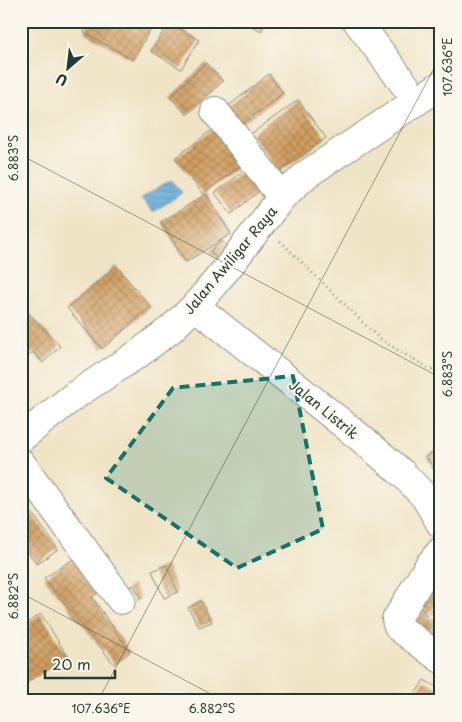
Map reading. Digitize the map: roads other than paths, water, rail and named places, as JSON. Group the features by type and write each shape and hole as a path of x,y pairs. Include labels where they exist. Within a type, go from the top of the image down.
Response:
{"street":[{"path":"356,21 417,101"},
{"name":"Jalan Awiligar Raya","path":"21,438 74,396 165,334 195,306 282,198 307,174 441,85"},
{"path":"215,111 282,198"},
{"name":"Jalan Listrik","path":"195,306 403,474 425,497 441,524"},
{"path":"21,463 121,600"},
{"path":"441,551 429,565 396,620 398,627 441,659"}],"water":[{"path":"172,180 182,193 153,212 141,198"}]}
